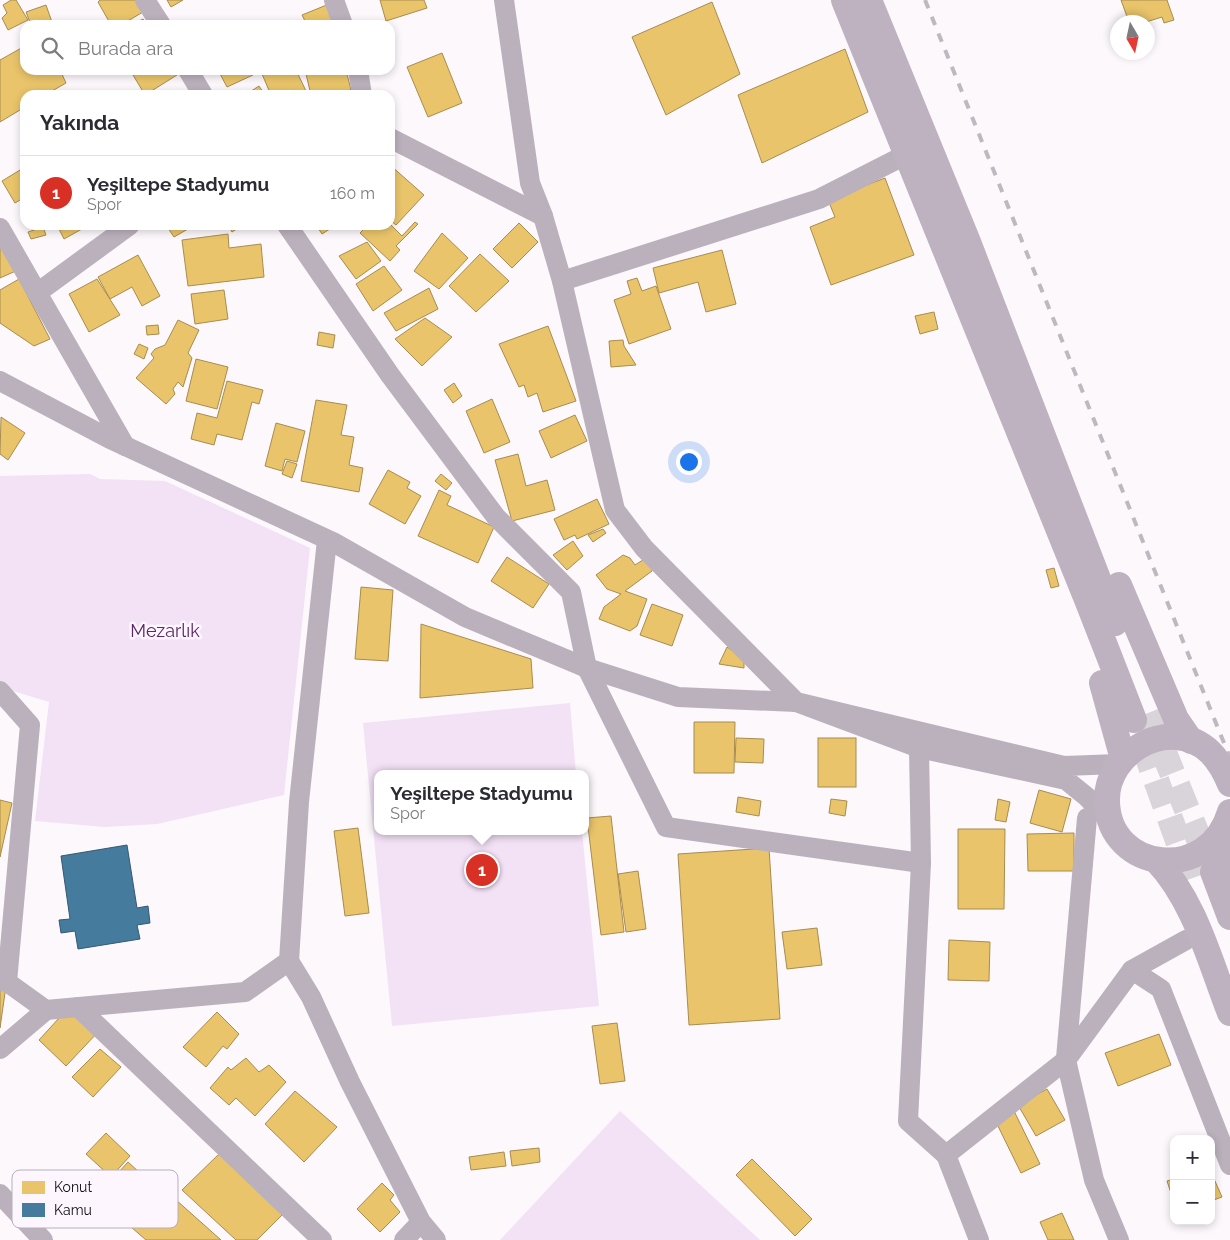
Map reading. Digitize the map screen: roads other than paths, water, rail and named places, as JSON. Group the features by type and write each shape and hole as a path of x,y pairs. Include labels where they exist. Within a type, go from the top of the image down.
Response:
{"main road":[{"path":"844,0 917,149 1015,327 1138,631 1176,719 1191,740"},
{"path":"869,0 917,149 1088,602 1141,716"},
{"path":"917,149 929,233 998,418 1078,613 1110,706 1120,761"},
{"path":"1227,824 1213,844 1196,856 1176,861 1156,860 1137,853 1099,820 1107,803 1108,789 1120,761 1132,749 1150,740 1171,737 1191,740 1210,751 1228,774"},
{"path":"1227,824 1224,855 1211,874 1230,972"},
{"path":"1156,860 1174,878 1189,928 1230,1013"},
{"path":"1211,874 1230,917"}],"street":[{"path":"146,0 157,20"},
{"path":"334,0 341,20"},
{"path":"504,0 530,183 543,216 562,281 615,510 644,548 796,702 919,748 961,749 1064,766 1120,761"},
{"path":"191,75 200,90"},
{"path":"359,75 361,90"},
{"path":"395,141 543,216"},
{"path":"562,281 819,199 917,149"},
{"path":"520,204 530,183"},
{"path":"0,228 125,446"},
{"path":"37,293 123,230"},
{"path":"290,230 390,376 496,516 571,592 587,668 666,827 921,863"},
{"path":"0,381 125,446 327,540 465,617 587,668 678,697 796,702 1066,780 1087,797 1099,820 1066,1060 1094,1180 1119,1240"},
{"path":"327,540 299,802 289,961 311,997 350,1082 421,1222 436,1240"},
{"path":"0,691 30,726 9,970 3,981 46,1010"},
{"path":"919,748 921,863 908,1121 946,1155 980,1240"},
{"path":"946,1155 1066,1060 1132,970 1189,928"},
{"path":"0,1050 46,1010 245,992 289,961"},
{"path":"1132,970 1161,989 1230,1165"},
{"path":"78,1007 322,1240"},
{"path":"0,1194 12,1207"},
{"path":"404,1240 421,1222"},
{"path":"32,1228 43,1240"}],"tunnel":[{"path":"1148,713 1211,869"},
{"path":"1143,744 1192,879"}],"railway":[{"path":"925,0 1230,758"}],"place":[{"name":"Yeşiltepe Stadyumu","path":"482,870"}],"park label":[{"name":"Mezarlık","path":"165,630"}]}
